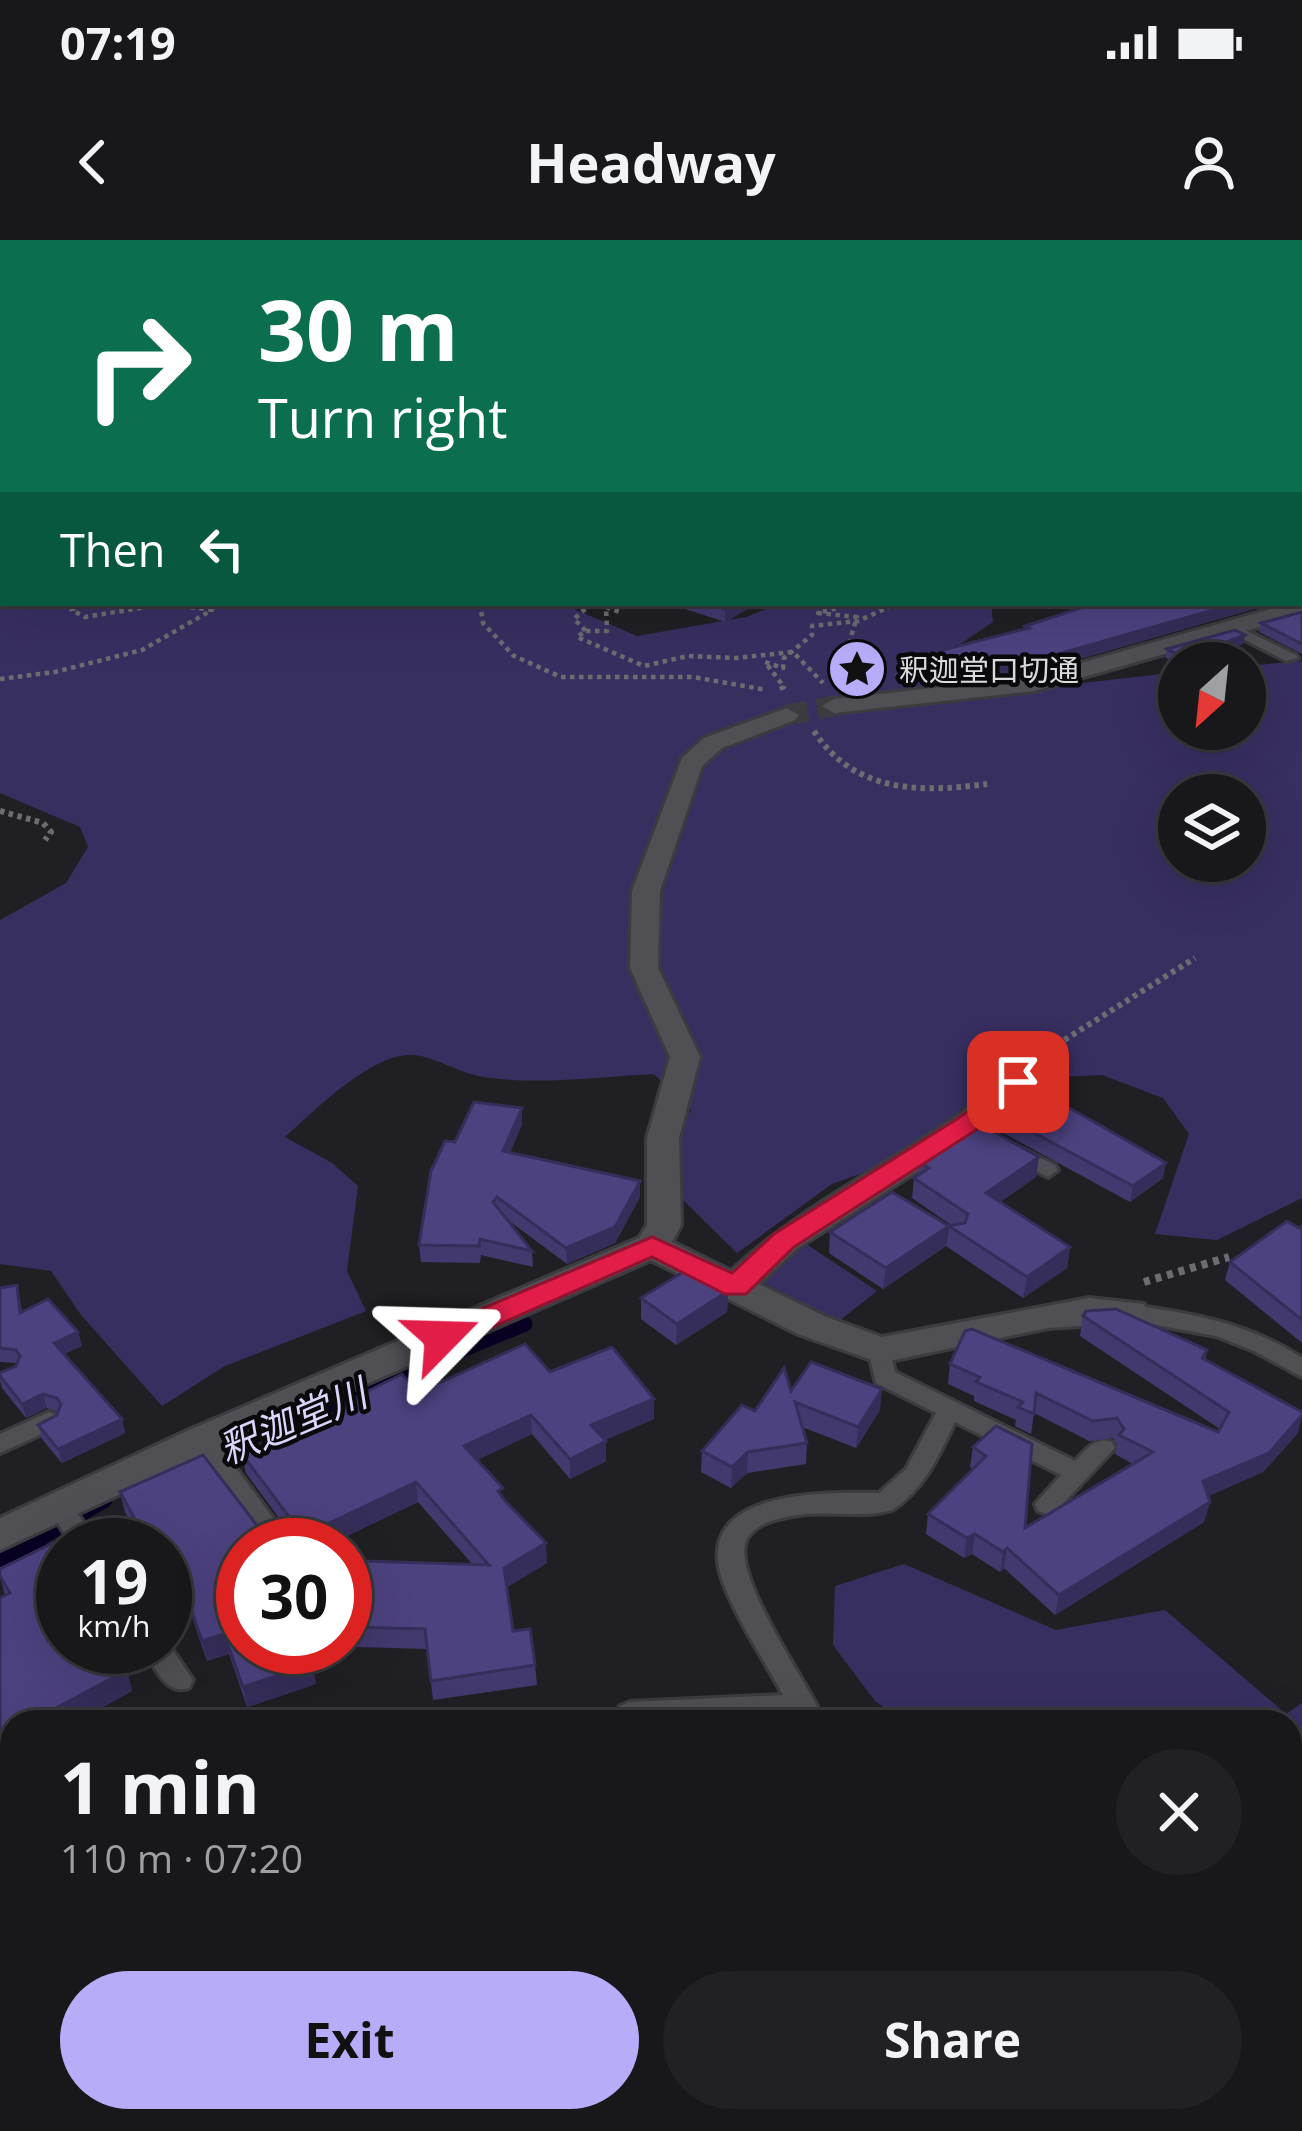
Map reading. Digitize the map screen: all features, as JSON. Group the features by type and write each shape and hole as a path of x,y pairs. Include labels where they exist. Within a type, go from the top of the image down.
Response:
{"street":[{"path":"834,706 1034,685 1302,607"},
{"path":"0,1535 202,1440 652,1246 664,1225 663,1138 685,1058 644,968 646,890 692,763 713,743 787,715"},
{"path":"735,1287 784,1240 883,1193 1018,1082"},
{"path":"652,1246 811,1325 880,1350 1069,1313 1131,1312"}],"lane":[{"path":"1233,628 1292,658"},
{"path":"967,1125 1048,1170"},
{"path":"1131,1312 1230,1330 1263,1342 1302,1369"},
{"path":"880,1350 884,1377 1078,1473"},
{"path":"716,1710 803,1706 728,1563 729,1543 741,1525 790,1505 883,1503 896,1498 908,1486 949,1410"},
{"path":"0,1444 49,1421"},
{"path":"202,1440 260,1518"},
{"path":"1047,1504 1103,1448"},
{"path":"58,1505 67,1518"},
{"path":"175,1674 179,1680"}],"path":[{"path":"83,606 70,609 85,617 148,606"},
{"path":"0,679 55,672 142,650 212,610 187,606"},
{"path":"480,606 480,619 526,667 583,680 672,676 776,692 784,687 765,662 783,668 784,658 812,635 812,626 858,621 891,606"},
{"path":"842,606 818,613 857,617 858,621"},
{"path":"586,631 607,631 605,608 620,612"},
{"path":"850,640 858,621"},
{"path":"0,811 43,823 51,832 45,840"},
{"path":"1018,1082 1019,1068 1195,958"}],"shaded area":[{"path":"0,606 567,606 637,636 746,617 774,606 991,606 993,622 950,651 967,680 1039,688 1158,674 1158,750 1266,750 1266,664 1302,661 1302,1198 1217,1240 1155,1234 1189,1134 1163,1098 1102,1075 1059,1077 971,1103 885,1165 832,1184 737,1253 681,1198 675,1130 691,1110 654,1074 499,1079 407,1055 358,1075 285,1137 332,1163 358,1186 347,1271 366,1311 225,1366 162,1406 81,1315 51,1271 0,1264 0,920 66,883 88,847 80,827 0,793"},
{"path":"803,1242 877,1291 839,1321 762,1282"},
{"path":"904,1564 1056,1630 1165,1610 1281,1710 887,1710 833,1645 835,1586"}],"building":[{"path":"1087,606 1227,606 1033,661 931,672 927,654 1029,628 1025,626"},
{"path":"1302,612 1302,644 1261,623"},
{"path":"1235,630 1245,635 1227,642 1192,642"},
{"path":"1036,1089 1166,1163 1133,1186 999,1114"},
{"path":"474,1102 522,1108 503,1151 640,1181 615,1227 566,1248 497,1197 493,1202 532,1251 480,1239 479,1246 419,1245 431,1171 445,1141 455,1142"},
{"path":"978,1123 1039,1157 986,1193 1070,1247 1027,1277 949,1226 965,1223 968,1214 914,1178 929,1168 919,1162"},
{"path":"892,1192 949,1226 886,1268 830,1232"},
{"path":"1287,1221 1302,1226 1302,1320 1230,1262"},
{"path":"693,1266 728,1291 677,1324 641,1298"},
{"path":"17,1285 20,1313 48,1299 78,1332 54,1343 122,1419 58,1449 38,1425 57,1415 61,1404 57,1398 43,1394 22,1404 0,1376 16,1366 20,1356 16,1350 0,1348 0,1288"},
{"path":"1116,1309 1207,1350 1202,1358 1302,1415 1269,1453 1203,1481 1210,1502 1059,1595 1007,1548 1003,1552 975,1534 967,1538 928,1514 986,1456 973,1447 996,1426 1032,1444 1025,1528 1153,1452 1119,1435 1124,1429 1117,1418 1093,1421 1036,1393 1034,1414 1018,1407 1023,1402 976,1382 980,1377 950,1364 965,1331 972,1329 1218,1432 1229,1412 1083,1316 1086,1311"},
{"path":"525,1344 550,1372 612,1347 654,1399 591,1425 606,1441 570,1459 531,1415 464,1446 503,1488 498,1491 505,1501 546,1543 504,1568 513,1631 530,1629 535,1665 431,1681 425,1629 372,1628 372,1561 489,1565 416,1482 340,1518 290,1518 242,1454 347,1407 344,1403 402,1374 419,1392"},
{"path":"811,1362 882,1389 858,1427 795,1402 807,1443 748,1452 732,1467 702,1451 742,1405 755,1411 784,1368 791,1391"},
{"path":"203,1455 251,1518 216,1518 216,1637 202,1641 192,1612 192,1518 134,1518 120,1492"},
{"path":"36,1551 36,1674 120,1674 52,1710 0,1710 0,1598 10,1593 0,1569"},
{"path":"238,1674 282,1674 243,1687"}],"waterway":[{"name":"釈迦堂川","path":"208,1455 525,1324"},
{"name":"釈迦堂川","path":"31,1544 105,1500"},
{"name":"釈迦堂川","path":"0,1558 36,1542"}],"tunnel":[{"path":"787,715 834,706"}],"place":[{"name":"釈迦堂口切通","path":"857,669"}],"route":[{"path":"442,1337 652,1246 735,1287 784,1240 967,1125 1018,1082"}]}
